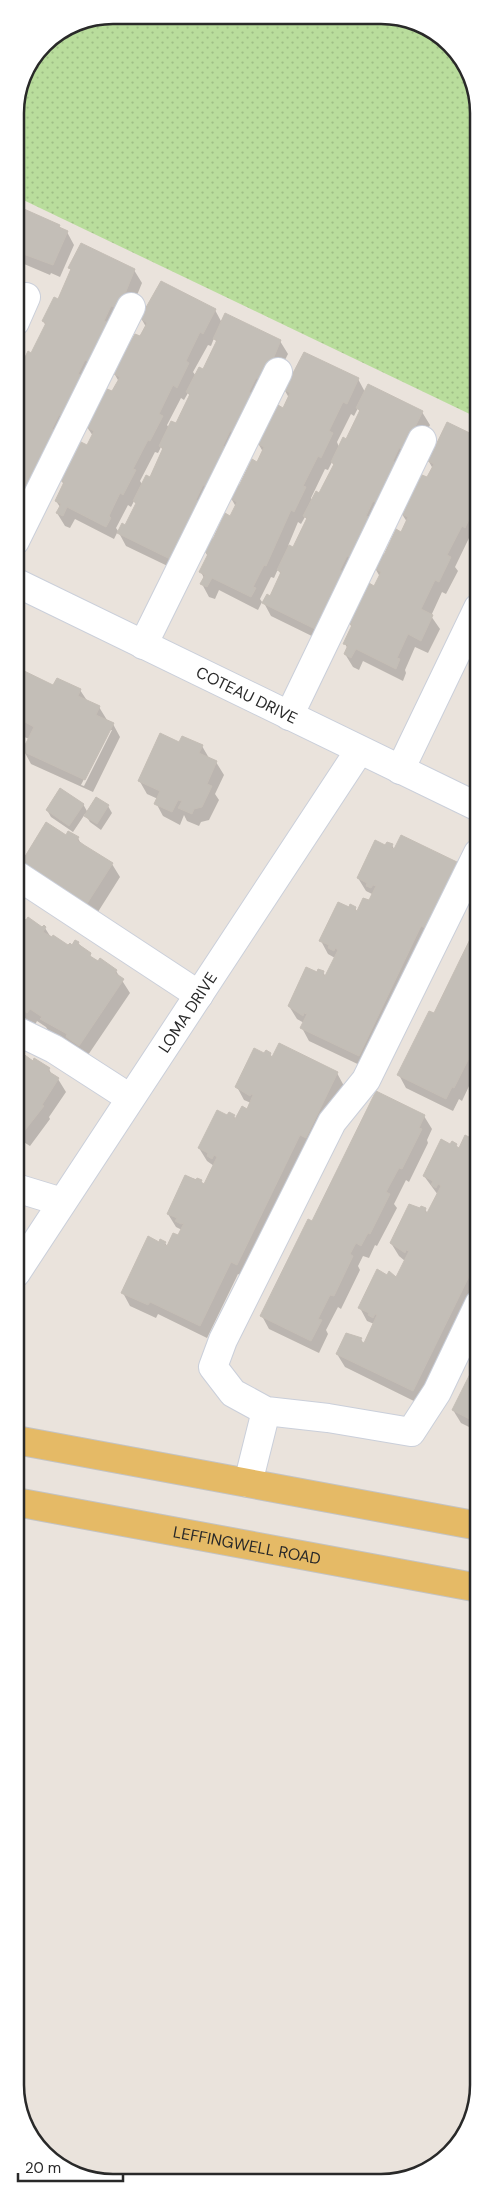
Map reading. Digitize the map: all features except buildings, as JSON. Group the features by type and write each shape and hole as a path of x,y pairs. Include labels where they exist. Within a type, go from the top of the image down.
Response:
{"main road":[{"path":"24,1441 470,1524"},
{"name":"LEFFINGWELL ROAD","path":"24,1503 470,1586"}],"street":[{"path":"24,302 26,297"},
{"path":"24,523 131,307"},
{"path":"143,645 278,372"},
{"path":"289,716 422,440"},
{"name":"COTEAU DRIVE","path":"24,586 359,751 470,803"},
{"path":"400,770 470,625"},
{"name":"LOMA DRIVE","path":"24,1261 359,751"},
{"path":"470,869 366,1080 332,1122 223,1340 213,1367 233,1393 266,1411 328,1418 411,1432 437,1392 470,1323"},
{"path":"24,880 198,995"},
{"path":"24,1034 54,1049 130,1098"},
{"path":"24,1190 62,1202"},
{"path":"248,1483 266,1411"}],"green space":[{"path":"113,24 381,24 404,27 435,42 455,63 466,84 469,101 470,414 24,200 24,107 31,79 46,54 63,39 79,31 96,25"}]}
